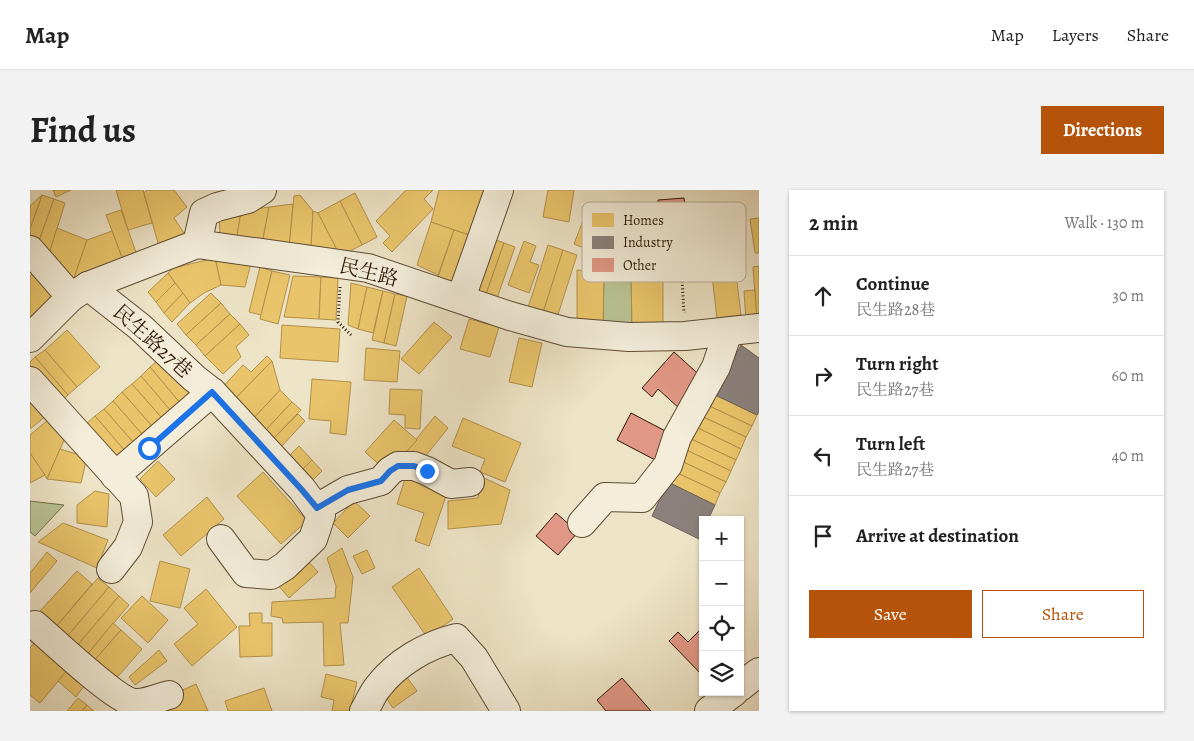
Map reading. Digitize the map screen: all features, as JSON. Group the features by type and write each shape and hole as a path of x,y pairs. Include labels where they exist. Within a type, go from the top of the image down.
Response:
{"street":[{"path":"197,244 204,213 248,199 262,190"},
{"path":"461,298 499,190"},
{"name":"民生路","path":"30,338 80,291 197,244 368,268 510,316 567,332 629,337 685,336 759,328"},
{"name":"民生路27巷","path":"30,250 80,291 140,327 194,378 212,392 317,508"},
{"path":"582,523 604,498 642,498 668,466 677,437 716,367 728,332"},
{"path":"30,381 134,496 138,522 128,547 111,569"},
{"path":"116,476 212,392"},
{"path":"221,539 246,573 271,576 285,566 313,539 321,515 317,508 348,490 381,481 390,471 398,466 414,466 451,484 470,482"},
{"path":"32,625 80,666 124,699 135,704 169,695"},
{"path":"364,711 377,688 396,667 432,646 456,638 474,658 506,711"},
{"path":"744,684 759,672"},
{"path":"708,711 729,696"}],"path":[{"path":"342,264 338,322 352,336"},
{"path":"682,282 685,336"}],"green space":[{"path":"604,282 631,282 632,326 603,327"},
{"path":"30,501 64,505 35,536 30,532"}],"building: Homes":[{"path":"53,190 71,190 56,197"},
{"path":"116,190 143,190 152,223 128,230"},
{"path":"147,190 174,190 187,207 174,218 188,239 160,250 144,193"},
{"path":"406,190 433,190 424,199 433,209 392,252 383,243 390,236 376,221"},
{"path":"439,190 495,190 478,238 431,222"},
{"path":"548,190 574,190 569,222 543,217"},
{"path":"355,193 377,237 362,245 340,201"},
{"path":"42,195 54,199 39,241 30,238 30,229"},
{"path":"42,195 30,229 30,206"},
{"path":"300,195 313,211 311,248 289,246 294,196"},
{"path":"54,199 65,203 47,261 39,241"},
{"path":"340,201 362,245 340,256 318,213"},
{"path":"293,204 289,246 262,243 269,207"},
{"path":"269,207 262,243 236,241 241,211"},
{"path":"121,210 138,258 124,263 106,215"},
{"path":"241,211 236,241 220,239 219,215"},
{"path":"313,211 318,213 340,256 311,248"},
{"path":"759,218 759,253 755,253 750,219"},
{"path":"431,222 454,230 438,275 417,265"},
{"path":"582,223 582,247 574,244"},
{"path":"57,228 87,240 73,281 47,261"},
{"path":"454,230 478,238 460,288 437,280"},
{"path":"112,231 124,263 73,281 87,240"},
{"path":"494,239 504,243 486,294 476,291"},
{"path":"524,241 536,246 530,262 539,265 529,293 508,285"},
{"path":"504,243 515,247 497,298 486,294"},
{"path":"548,245 563,250 541,319 526,314"},
{"path":"563,250 577,255 555,324 541,319"},
{"path":"215,258 251,263 245,287 221,285"},
{"path":"215,258 221,285 204,293 190,303 168,273 173,268"},
{"path":"759,266 759,321 757,321 753,267"},
{"path":"260,267 272,271 261,315 249,312"},
{"path":"38,268 64,299 30,326 30,276"},
{"path":"577,270 582,270 582,282 604,282 603,327 577,325"},
{"path":"272,271 290,275 278,324 260,319"},
{"path":"168,273 175,283 156,302 148,292"},
{"path":"293,276 321,277 319,319 284,317"},
{"path":"321,277 338,278 336,320 319,319"},
{"path":"631,282 663,282 663,325 632,326"},
{"path":"713,282 737,282 741,315 717,318"},
{"path":"175,283 183,293 164,313 156,302"},
{"path":"351,283 367,287 358,329 348,325"},
{"path":"367,287 383,291 373,333 358,329"},
{"path":"755,290 757,321 746,322 744,291"},
{"path":"383,291 395,294 384,343 372,340"},
{"path":"183,293 190,303 172,322 164,313"},
{"path":"211,293 221,303 186,335 177,324"},
{"path":"395,294 407,296 396,346 384,343"},
{"path":"221,303 230,314 196,345 186,335"},
{"path":"230,314 240,324 205,356 196,345"},
{"path":"469,319 499,327 490,357 460,349"},
{"path":"434,322 452,337 419,374 401,359"},
{"path":"240,324 249,335 236,347 241,357 223,374 205,356"},
{"path":"282,325 340,329 338,362 280,358"},
{"path":"67,330 100,367 77,387 45,350"},
{"path":"519,338 542,343 532,387 509,382"},
{"path":"366,348 400,351 397,382 364,380"},
{"path":"45,350 77,387 68,395 35,357"},
{"path":"267,356 272,361 233,401 221,389 243,365 251,372"},
{"path":"35,357 68,395 59,403 30,369 30,362"},
{"path":"160,359 196,401 186,410 150,367"},
{"path":"272,361 280,390 253,419 233,401"},
{"path":"150,367 186,410 177,418 141,376"},
{"path":"141,376 177,418 168,425 132,384"},
{"path":"312,379 351,382 346,435 330,433 331,421 309,419"},
{"path":"132,384 168,425 159,434 122,392"},
{"path":"390,389 422,390 420,429 405,428 405,415 389,414"},
{"path":"280,390 292,402 265,431 253,419"},
{"path":"122,392 159,434 149,442 113,401"},
{"path":"710,392 757,415 752,426 705,404"},
{"path":"30,395 46,416 30,429"},
{"path":"113,401 149,442 140,450 104,409"},
{"path":"292,402 301,410 273,439 265,431"},
{"path":"705,404 752,426 746,437 699,415"},
{"path":"104,409 140,450 131,458 95,416"},
{"path":"298,414 305,421 281,447 273,439"},
{"path":"699,415 746,437 741,449 694,426"},
{"path":"95,416 131,458 122,466 85,425"},
{"path":"435,416 448,428 420,463 400,459"},
{"path":"463,418 521,443 505,482 480,472 485,459 452,446"},
{"path":"49,419 65,438 47,479 30,453 30,435"},
{"path":"394,420 417,440 400,459 383,468 365,452"},
{"path":"694,426 741,449 736,460 689,438"},
{"path":"689,438 736,460 731,471 684,449"},
{"path":"299,446 312,460 299,473 286,459"},
{"path":"60,449 87,457 81,483 47,479"},
{"path":"684,449 731,471 726,482 679,460"},
{"path":"30,453 45,475 30,483"},
{"path":"312,460 322,471 309,484 299,473"},
{"path":"679,460 726,482 720,493 673,471"},
{"path":"158,461 175,479 156,497 140,479"},
{"path":"673,471 720,493 715,505 668,482"},
{"path":"263,472 307,521 281,544 237,496"},
{"path":"406,476 448,490 429,546 415,541 424,513 397,504"},
{"path":"482,477 510,490 501,524 448,529 448,501 478,498"},
{"path":"95,491 109,494 107,527 77,523 77,505"},
{"path":"207,497 224,519 181,556 163,535"},
{"path":"354,501 370,516 348,538 333,523"},
{"path":"63,523 108,540 97,568 38,542"},
{"path":"342,548 353,577 348,623 340,623 344,665 324,666 323,622 283,623 282,618 271,616 272,602 335,598 336,586 327,558"},
{"path":"367,550 375,568 362,574 353,556"},
{"path":"47,552 57,561 30,593 30,573"},
{"path":"306,559 318,572 289,598 278,585"},
{"path":"160,561 190,569 180,608 150,601"},
{"path":"419,568 453,619 427,637 392,587"},
{"path":"77,571 92,584 54,629 39,612"},
{"path":"98,578 109,587 66,638 54,629"},
{"path":"109,587 119,596 76,647 66,638"},
{"path":"206,589 237,627 192,666 174,644 198,624 184,608"},
{"path":"119,596 129,605 86,656 76,647"},
{"path":"142,596 168,620 148,643 121,618"},
{"path":"249,613 262,613 262,623 272,623 272,656 240,657 239,626 250,626"},
{"path":"113,623 121,630 93,662 86,656"},
{"path":"121,630 142,649 113,682 93,662"},
{"path":"37,639 70,667 40,703 30,695 30,648"},
{"path":"159,650 167,661 135,685 129,677"},
{"path":"70,667 89,679 76,697 58,681"},
{"path":"326,674 357,682 350,711 332,711 334,700 321,697"},
{"path":"406,676 417,691 393,708 383,693"},
{"path":"196,684 208,711 142,711 141,709"},
{"path":"264,688 272,711 228,711 225,701"},
{"path":"78,698 87,705 82,711 67,711"},
{"path":"87,705 94,711 82,711"}],"building: Industry":[{"path":"741,345 759,358 759,412 757,415 715,395"},
{"path":"668,482 715,505 710,516 699,516 699,539 652,516"}],"building: Other":[{"path":"684,198 684,202 658,202 658,200"},
{"path":"674,352 705,380 680,409 658,389 652,397 642,388"},
{"path":"631,413 673,435 659,462 617,440"},
{"path":"556,513 578,532 558,555 536,536"},
{"path":"699,631 699,672 669,641 678,632 688,642"},
{"path":"622,678 651,711 606,711 597,700"}],"route":[{"path":"149,448 212,392 317,508 348,490 381,481 390,471 398,466 414,466 427,471"}]}
